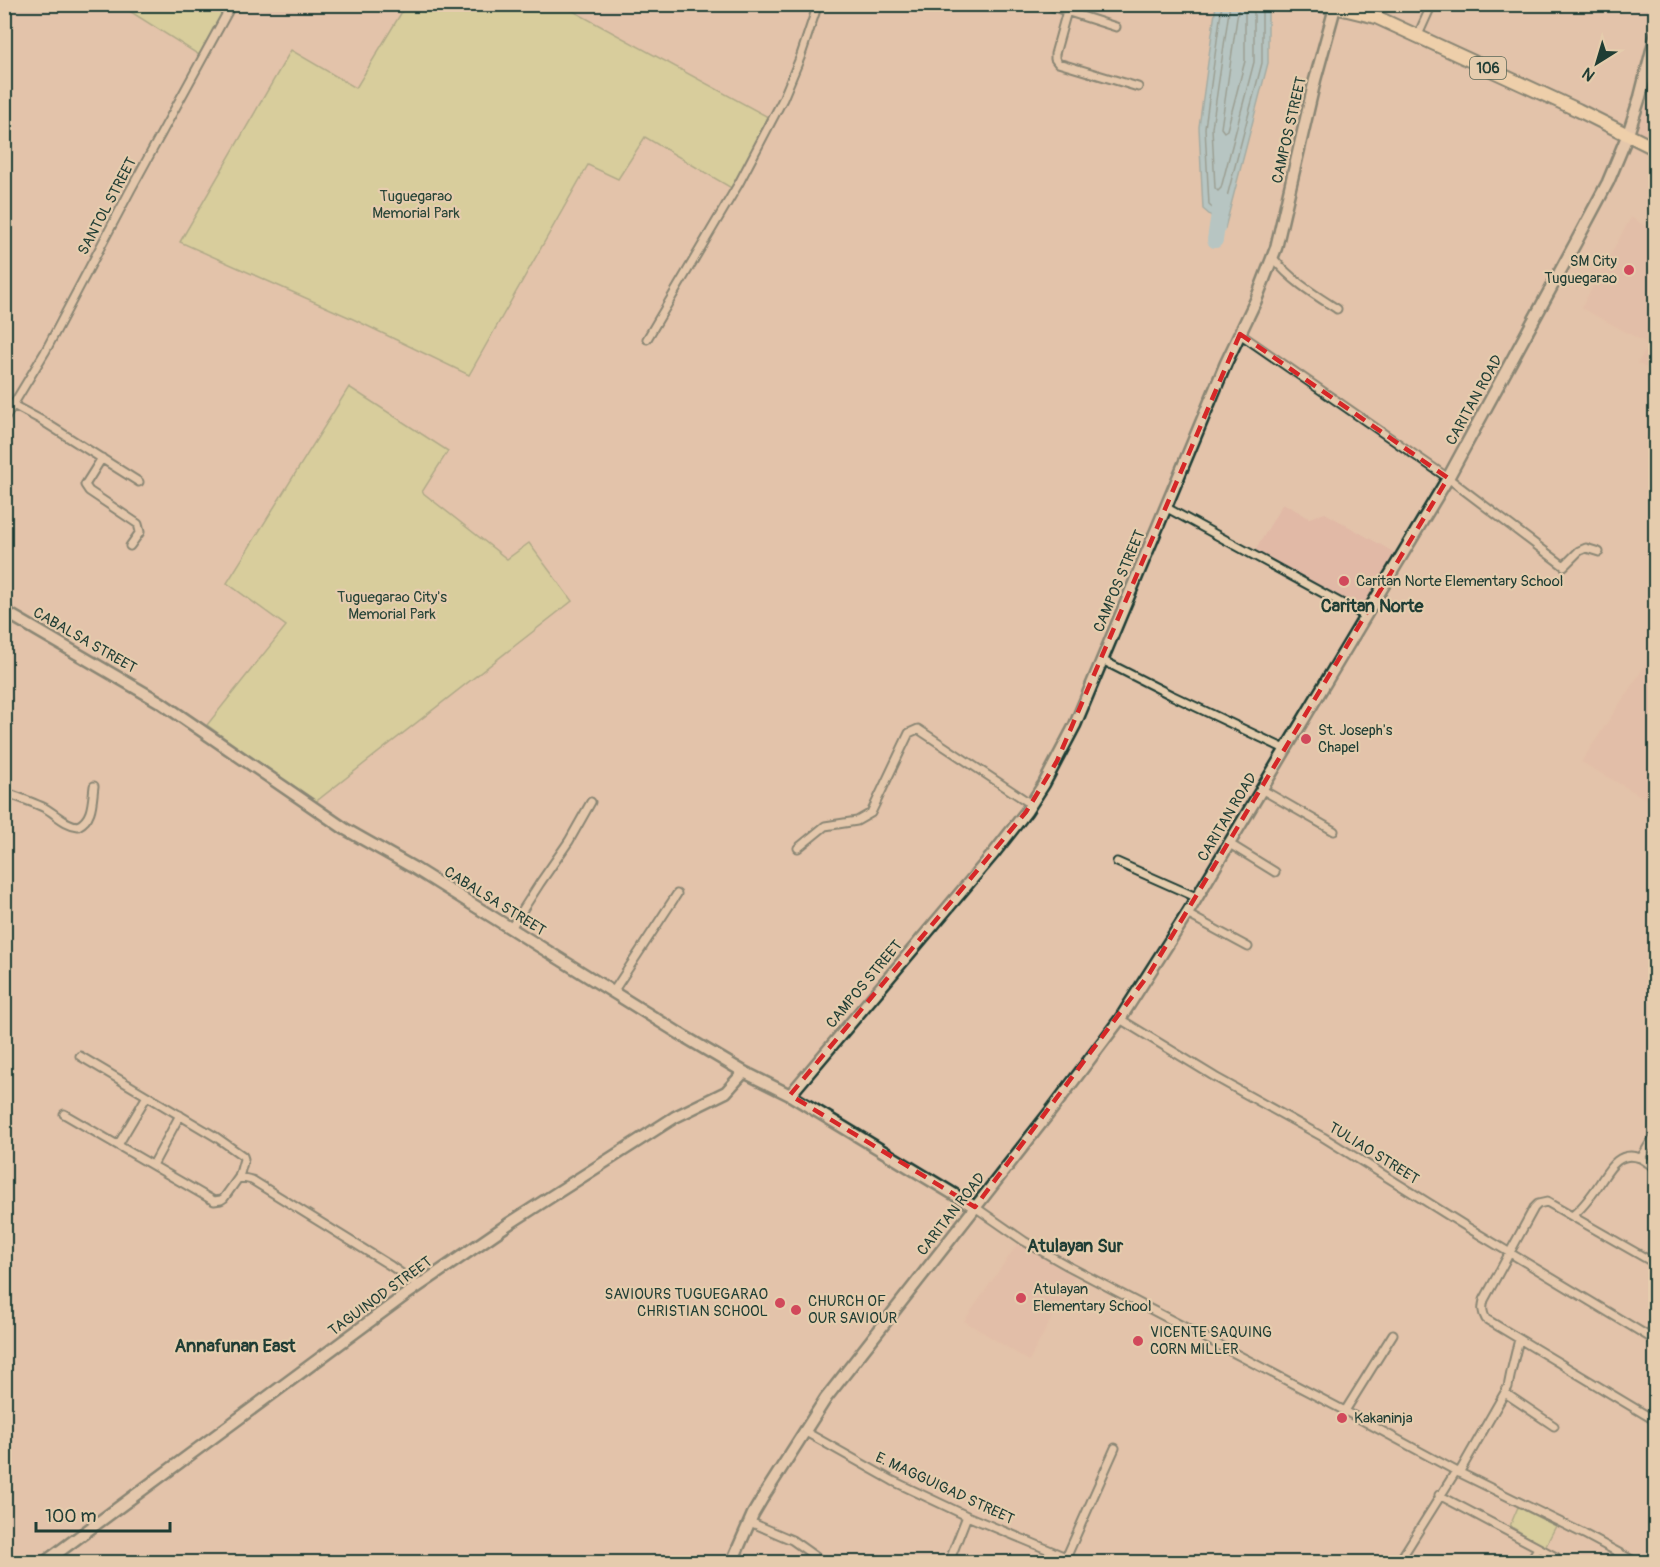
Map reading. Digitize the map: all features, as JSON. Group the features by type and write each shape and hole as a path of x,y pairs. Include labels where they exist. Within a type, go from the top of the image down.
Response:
{"highway":[{"name":"106","path":"1313,4 1336,6 1376,17 1578,110 1656,149"}],"street":[{"name":"SANTOL STREET","path":"4,420 45,352 232,4"},
{"path":"647,339 739,183 783,99 818,4"},
{"path":"1044,4 1116,27"},
{"path":"1418,35 1432,4"},
{"name":"CAMPOS STREET","path":"789,1095 994,853 1031,804 1057,761 1075,725 1167,508 1213,392 1273,258 1315,80 1336,6"},
{"path":"1067,11 1054,54 1058,63 1138,87"},
{"name":"CARITAN ROAD","path":"732,1563 772,1480 826,1398 1120,1019 1186,914 1448,478 1576,242 1608,182 1628,135 1656,34"},
{"path":"1273,258 1292,279 1337,309"},
{"path":"1240,334 1448,478 1564,566 1579,551 1586,548 1599,552"},
{"path":"13,405 41,420 139,482"},
{"path":"102,458 85,485 89,491 138,524 140,532 130,546"},
{"path":"1167,508 1365,616"},
{"name":"CABALSA STREET","path":"4,611 160,702 345,829 414,868 744,1072 789,1095 975,1207"},
{"path":"1102,660 1285,749"},
{"path":"798,848 825,826 857,820 871,813 909,733 918,729 1031,804"},
{"path":"4,792 34,803 55,814 66,823 78,826 83,824 90,812 94,786"},
{"path":"1261,789 1334,831"},
{"path":"511,928 569,841 591,802"},
{"path":"1228,843 1275,872"},
{"path":"1117,862 1196,897"},
{"path":"613,992 677,894"},
{"path":"1186,914 1248,947"},
{"name":"TULIAO STREET","path":"1120,1019 1215,1077 1323,1137 1656,1341"},
{"path":"64,1114 211,1199 218,1201 224,1198 239,1177 243,1155 80,1056"},
{"name":"TAGUINOD STREET","path":"50,1559 419,1286 510,1223 665,1124 726,1092 744,1072"},
{"path":"118,1144 147,1096"},
{"path":"153,1165 180,1115"},
{"path":"1641,1158 1656,1133"},
{"path":"1572,1216 1581,1208 1616,1161 1628,1156 1641,1158 1656,1168"},
{"path":"239,1177 252,1180 391,1266 419,1286"},
{"path":"1656,1264 1547,1202 1538,1204 1484,1300 1483,1313 1486,1319 1656,1421"},
{"path":"975,1207 1024,1241 1068,1266 1457,1472 1584,1534 1636,1563"},
{"path":"1345,1411 1393,1334"},
{"path":"1400,1563 1439,1495 1457,1472 1505,1393 1520,1339"},
{"path":"1505,1393 1554,1426"},
{"name":"E. MAGGUIGAD STREET","path":"804,1431 893,1481 967,1516 1078,1563"},
{"path":"1066,1558 1115,1448"},
{"path":"1439,1495 1556,1557"},
{"path":"949,1563 967,1516"},
{"path":"750,1522 792,1540 823,1563"},
{"path":"1530,1563 1538,1548"},
{"path":"50,1559 66,1563"}],"highlighted area":[{"path":"1240,334 1448,478 1149,974 975,1207 790,1095 1026,812 1057,761"}],"shaded area":[{"path":"1647,104 1655,107 1655,142 1634,133"},
{"name":"SM City Tuguegarao","path":"1631,217 1655,232 1655,373 1637,363 1650,345 1581,308"},
{"name":"Caritan Norte Elementary School","path":"1283,503 1309,518 1325,513 1395,553 1361,609 1255,551"},
{"path":"1655,650 1655,804 1581,762"},
{"name":"Atulayan Elementary School","path":"1018,1243 1075,1275 1029,1361 964,1321"}],"green space":[{"path":"120,5 227,5 199,55"},
{"name":"Tuguegarao Memorial Park","path":"406,5 574,5 571,10 768,117 733,189 645,137 618,179 588,165 469,375 353,319 180,242 291,50 356,88"},
{"name":"Tuguegarao City's Memorial Park","path":"349,387 448,451 422,492 507,559 529,543 572,601 314,803 207,725 286,626 227,583"},
{"path":"1518,1507 1556,1526 1545,1547 1510,1526"}],"water":[{"path":"1216,5 1268,5 1268,63 1225,228 1203,209 1199,127"}],"waterway":[{"path":"1215,240 1221,200"}],"place":[{"name":"SM City Tuguegarao","path":"1629,270"},
{"name":"Caritan Norte Elementary School","path":"1344,581"},
{"name":"St. Joseph's Chapel","path":"1306,739"},
{"name":"Atulayan Elementary School","path":"1021,1298"},
{"name":"SAVIOURS TUGUEGARAO CHRISTIAN SCHOOL","path":"780,1303"},
{"name":"CHURCH OF OUR SAVIOUR","path":"796,1310"},
{"name":"VICENTE SAQUING CORN MILLER","path":"1138,1341"},
{"name":"Kakaninja","path":"1342,1418"}],"district":[{"name":"Caritan Norte","path":"1372,606"},
{"name":"Atulayan Sur","path":"1075,1246"},
{"name":"Annafunan East","path":"235,1346"}]}
